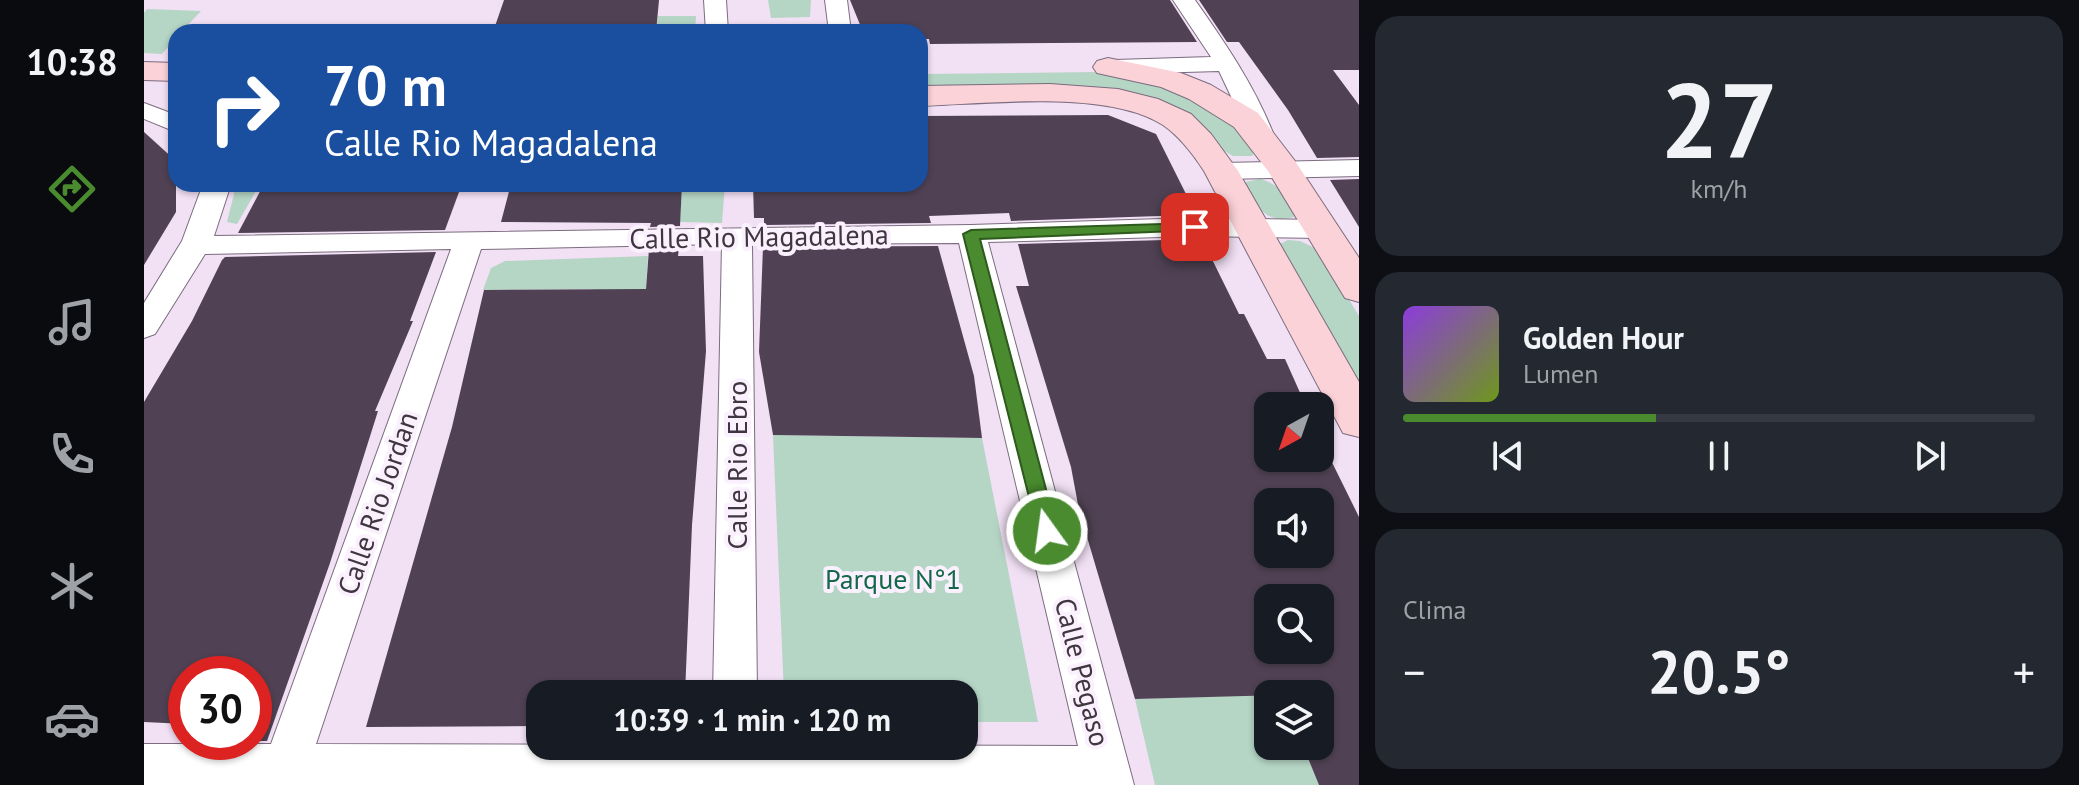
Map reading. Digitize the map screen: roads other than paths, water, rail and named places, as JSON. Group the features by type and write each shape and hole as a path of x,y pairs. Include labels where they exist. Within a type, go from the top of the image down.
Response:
{"main road":[{"path":"928,67 1115,67 1170,80 1200,92 1246,120 1262,138 1359,289"},
{"path":"144,71 168,72"},
{"path":"928,96 1085,95 1132,101 1173,117 1208,150 1221,171 1359,421"},
{"path":"144,102 168,102"}],"street":[{"path":"715,0 716,24"},
{"path":"836,0 839,24"},
{"path":"1184,0 1254,112 1262,138"},
{"path":"1115,67 1225,64"},
{"path":"144,110 168,120"},
{"path":"1221,171 1359,168"},
{"path":"144,327 196,245 211,212 215,192"},
{"name":"Calle Rio Magadalena","path":"196,245 971,234 1195,227 1322,229"},
{"name":"Calle Pegaso","path":"971,234 1110,777"},
{"name":"Calle Rio Ebro","path":"735,680 737,235"},
{"name":"Calle Rio Jordan","path":"286,766 469,240"},
{"path":"144,766 585,760"},
{"path":"790,760 1110,777"}],"park label":[{"name":"Parque N°1","path":"893,578"}]}
